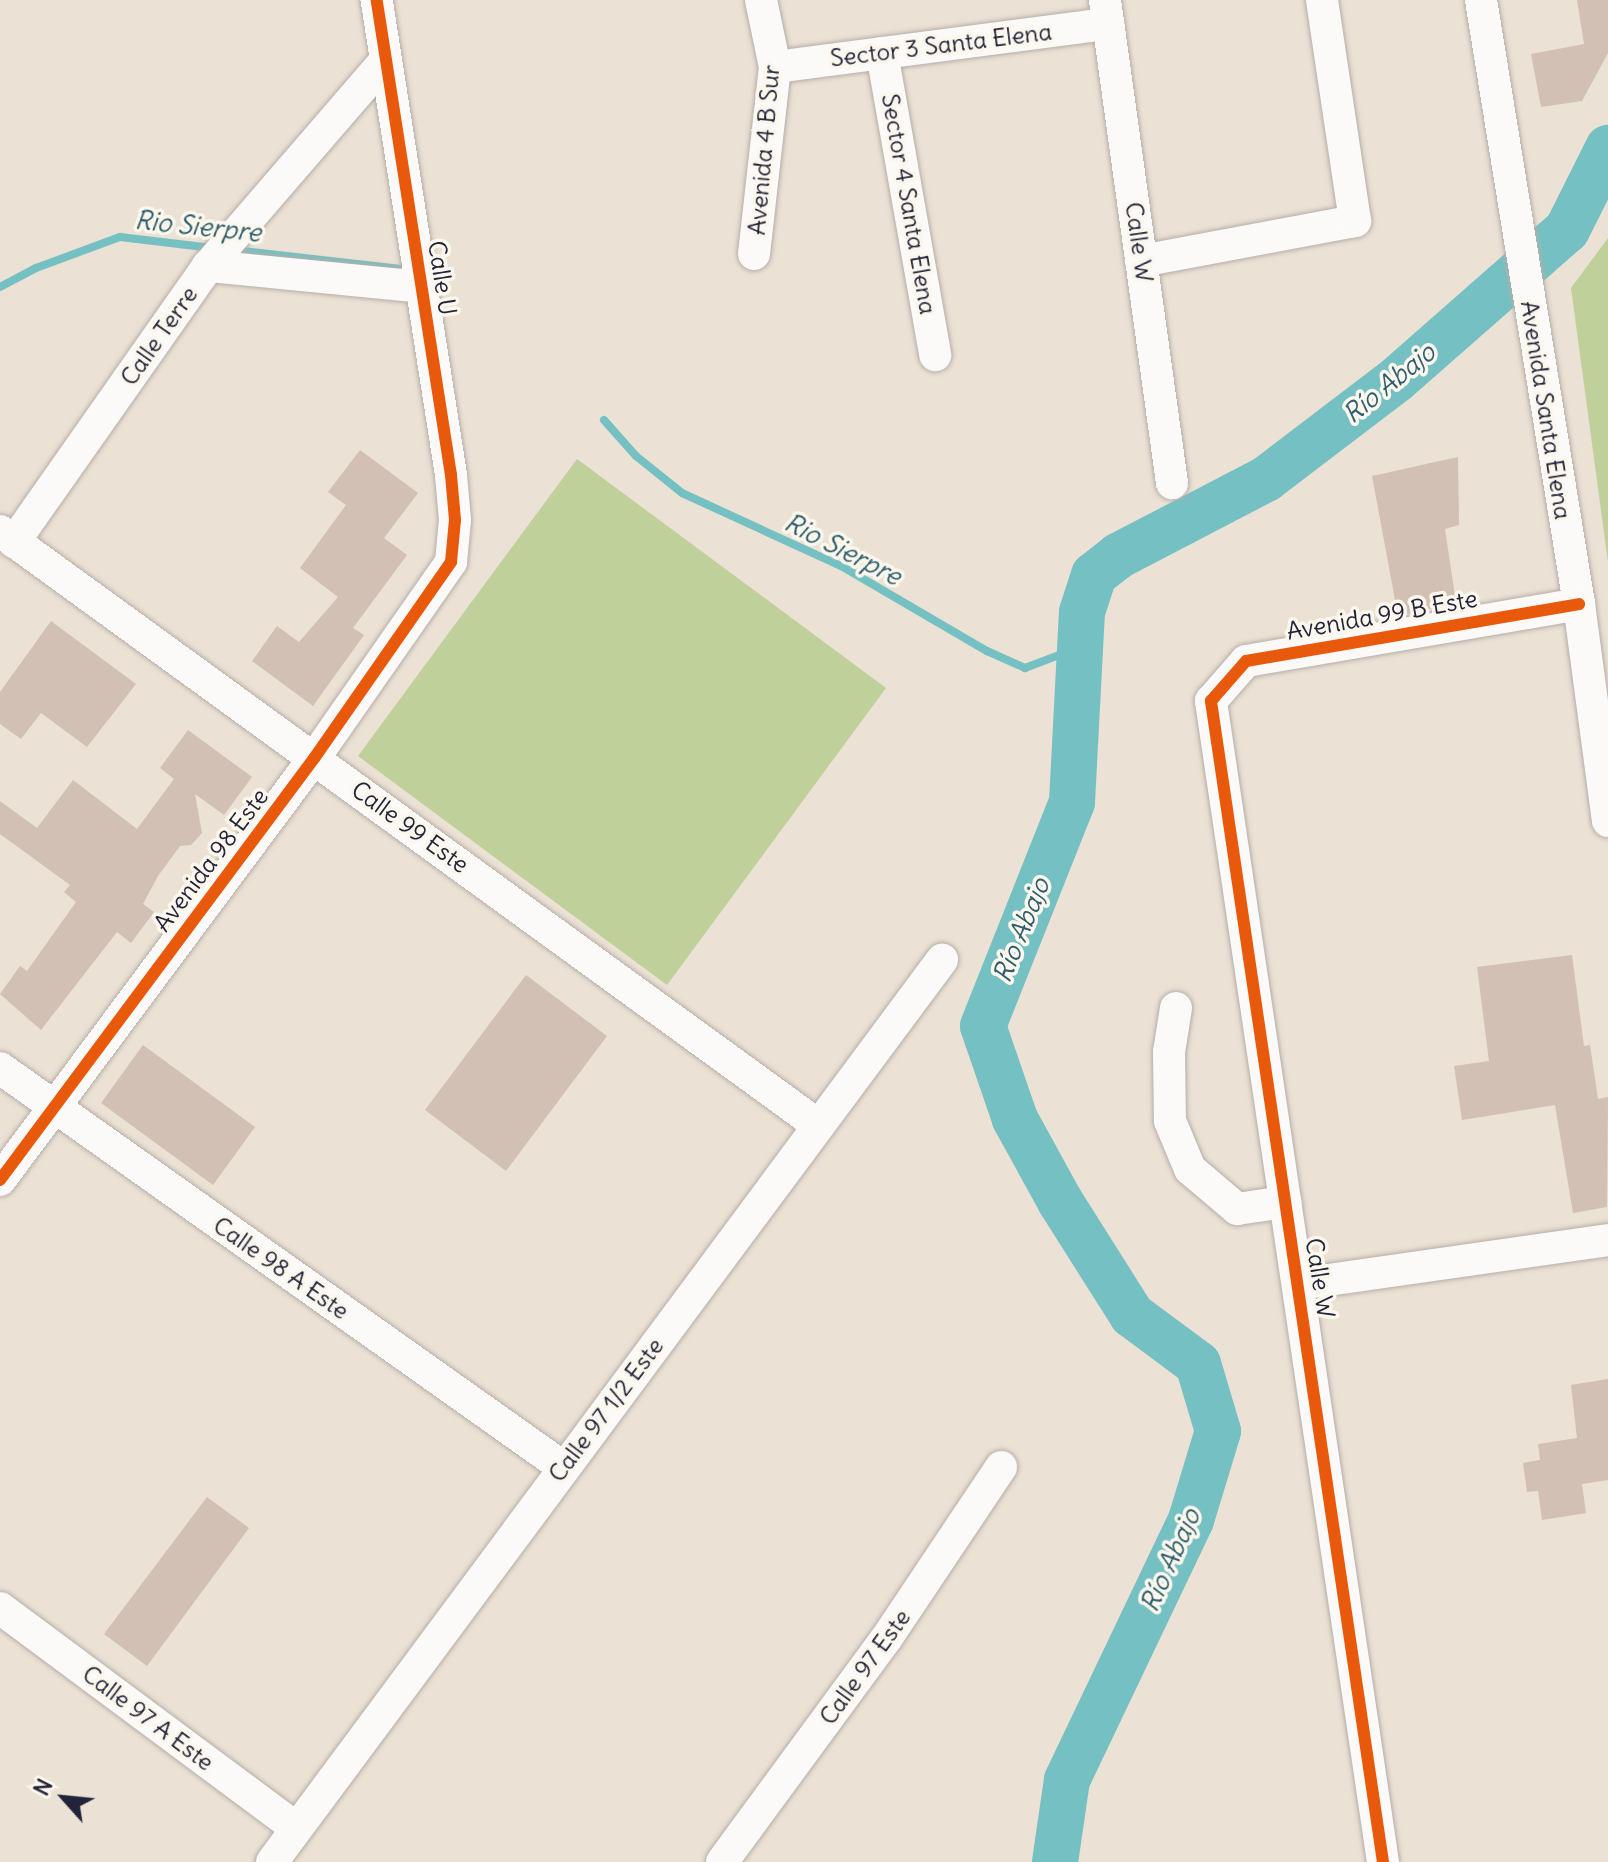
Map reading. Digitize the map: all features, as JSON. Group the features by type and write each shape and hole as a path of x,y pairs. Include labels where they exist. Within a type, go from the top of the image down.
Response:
{"street":[{"name":"Calle U","path":"377,0 451,475 455,520 451,562"},
{"name":"Avenida 4 B Sur","path":"754,254 775,67 761,0"},
{"path":"1141,261 1355,221 1322,0"},
{"name":"Avenida Santa Elena","path":"1481,0 1579,604 1608,821"},
{"name":"Sector 3 Santa Elena","path":"775,67 882,53 1106,12"},
{"name":"Calle W","path":"1106,12 1172,483"},
{"name":"Sector 4 Santa Elena","path":"882,53 935,355"},
{"path":"211,263 386,60"},
{"name":"Calle Terre","path":"7,536 211,263 421,287"},
{"name":"Calle 99 Este","path":"7,536 818,1125"},
{"name":"Avenida 98 Este","path":"0,1180 315,757 451,562"},
{"name":"Avenida 99 B Este","path":"1211,701 1246,661 1579,604"},
{"name":"Calle W","path":"1211,701 1285,1202 1300,1284 1383,1862"},
{"name":"Calle 97 1/2 Este","path":"272,1862 942,960"},
{"path":"1176,1008 1169,1052 1170,1121 1190,1169 1237,1209 1285,1202"},
{"name":"Calle 98 A Este","path":"0,1068 563,1467"},
{"path":"1300,1284 1608,1240"},
{"name":"Calle 97 Este","path":"722,1862 886,1639 1001,1467"},
{"name":"Calle 97 A Este","path":"0,1608 296,1828"}],"green space":[{"path":"1608,238 1608,562 1571,288"},
{"path":"577,459 886,688 667,985 358,756"}],"building":[{"path":"1577,0 1608,0 1608,53 1582,101 1541,107 1531,54 1584,44"},
{"path":"360,450 418,493 384,538 407,555 353,628 364,635 313,706 252,661 277,626 299,642 338,597 300,568 346,505 328,492"},
{"path":"1458,457 1459,525 1445,529 1456,603 1398,616 1372,476"},
{"path":"51,621 136,684 87,747 41,713 21,739 0,724 0,692"},
{"path":"188,730 252,777 224,815 195,794 202,833 191,845 180,846 158,876 143,904 154,912 131,943 117,932 41,1030 0,994 20,966 27,971 76,902 64,892 70,885 0,834 0,801 37,828 73,780 137,829 174,779 160,768"},
{"path":"1572,955 1584,1046 1590,1045 1598,1099 1608,1097 1607,1207 1573,1213 1555,1105 1462,1120 1454,1066 1489,1061 1477,967"},
{"path":"526,975 607,1036 506,1171 425,1110"},
{"path":"143,1045 255,1127 213,1185 101,1103"},
{"path":"1608,1379 1608,1480 1582,1484 1586,1513 1542,1520 1538,1491 1527,1492 1523,1463 1540,1460 1538,1444 1577,1438 1571,1385"},
{"path":"207,1497 249,1528 147,1666 104,1634"}],"waterway":[{"name":"Río Abajo","path":"1055,1862 1067,1780 1191,1520 1218,1431 1198,1364 1132,1315 1060,1201 1015,1119 983,1026 1072,802 1082,612 1094,575 1118,556 1266,479 1396,380 1567,230 1608,148"},
{"name":"Rio Sierpre","path":"0,287 36,268 120,237 212,248"},
{"name":"Rio Sierpre","path":"234,250 401,269"},
{"name":"Rio Sierpre","path":"604,420 636,456 682,493 843,567 987,651 1025,668 1080,647"}],"cycle path":[{"path":"0,1180 315,757 451,562 455,520 451,475 377,0"},
{"path":"1383,1862 1211,701 1246,661 1579,604"}]}
